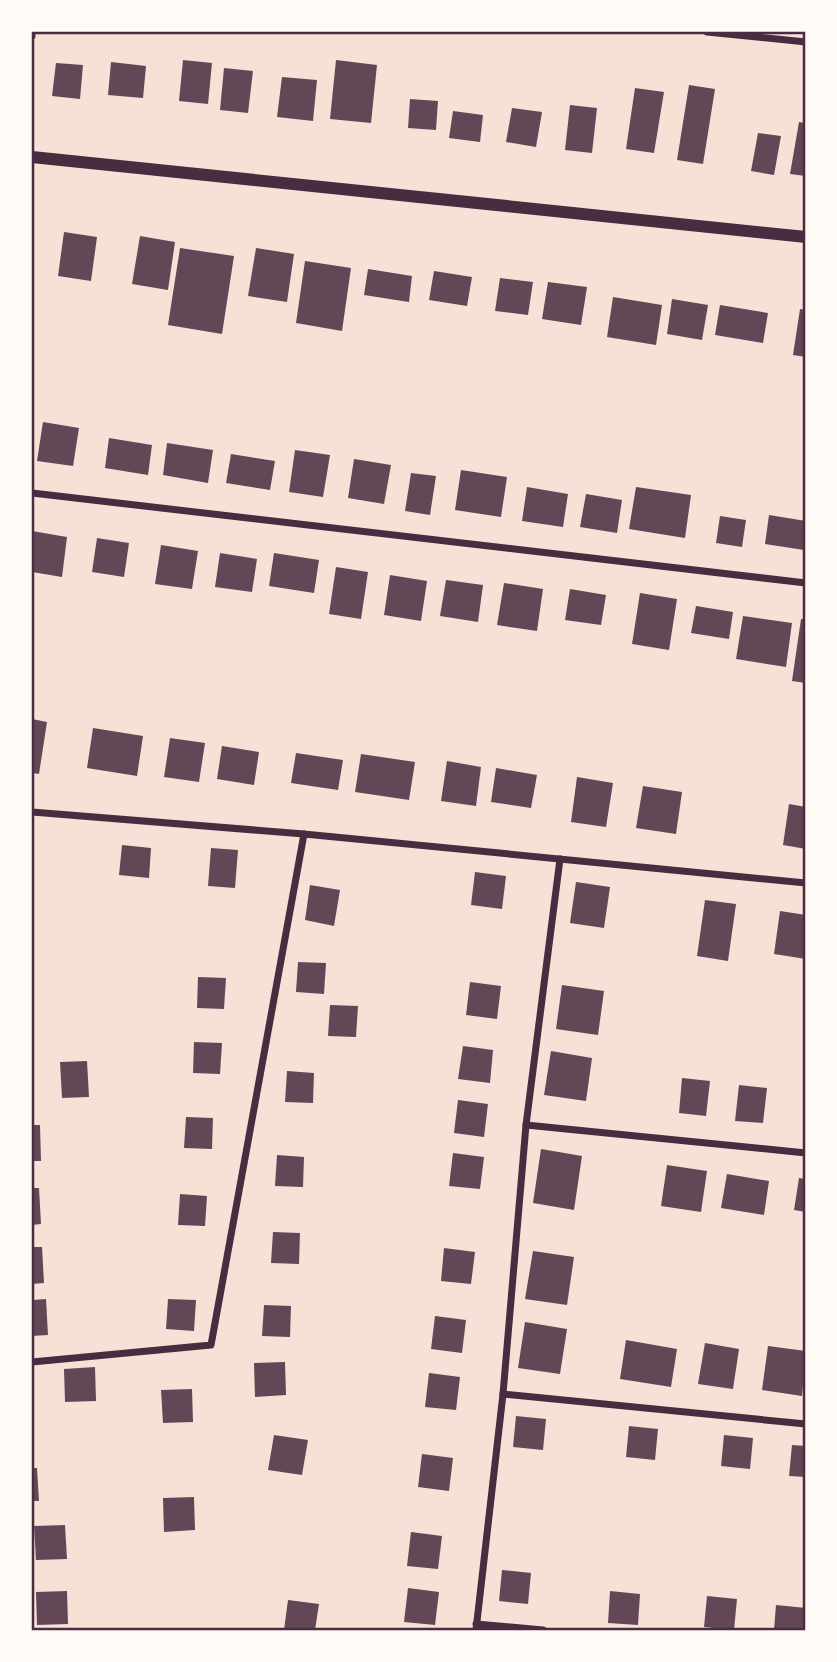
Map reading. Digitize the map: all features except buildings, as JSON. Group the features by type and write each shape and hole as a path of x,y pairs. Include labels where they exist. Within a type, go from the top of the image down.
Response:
{"street":[{"path":"707,32 806,42"},
{"path":"32,157 806,237"},
{"path":"32,493 806,583"},
{"path":"32,812 304,834 806,883"},
{"path":"32,1362 211,1345 304,834"},
{"path":"543,1630 476,1627 503,1394 526,1125 560,859"},
{"path":"526,1125 806,1153"},
{"path":"503,1394 806,1424"}]}
